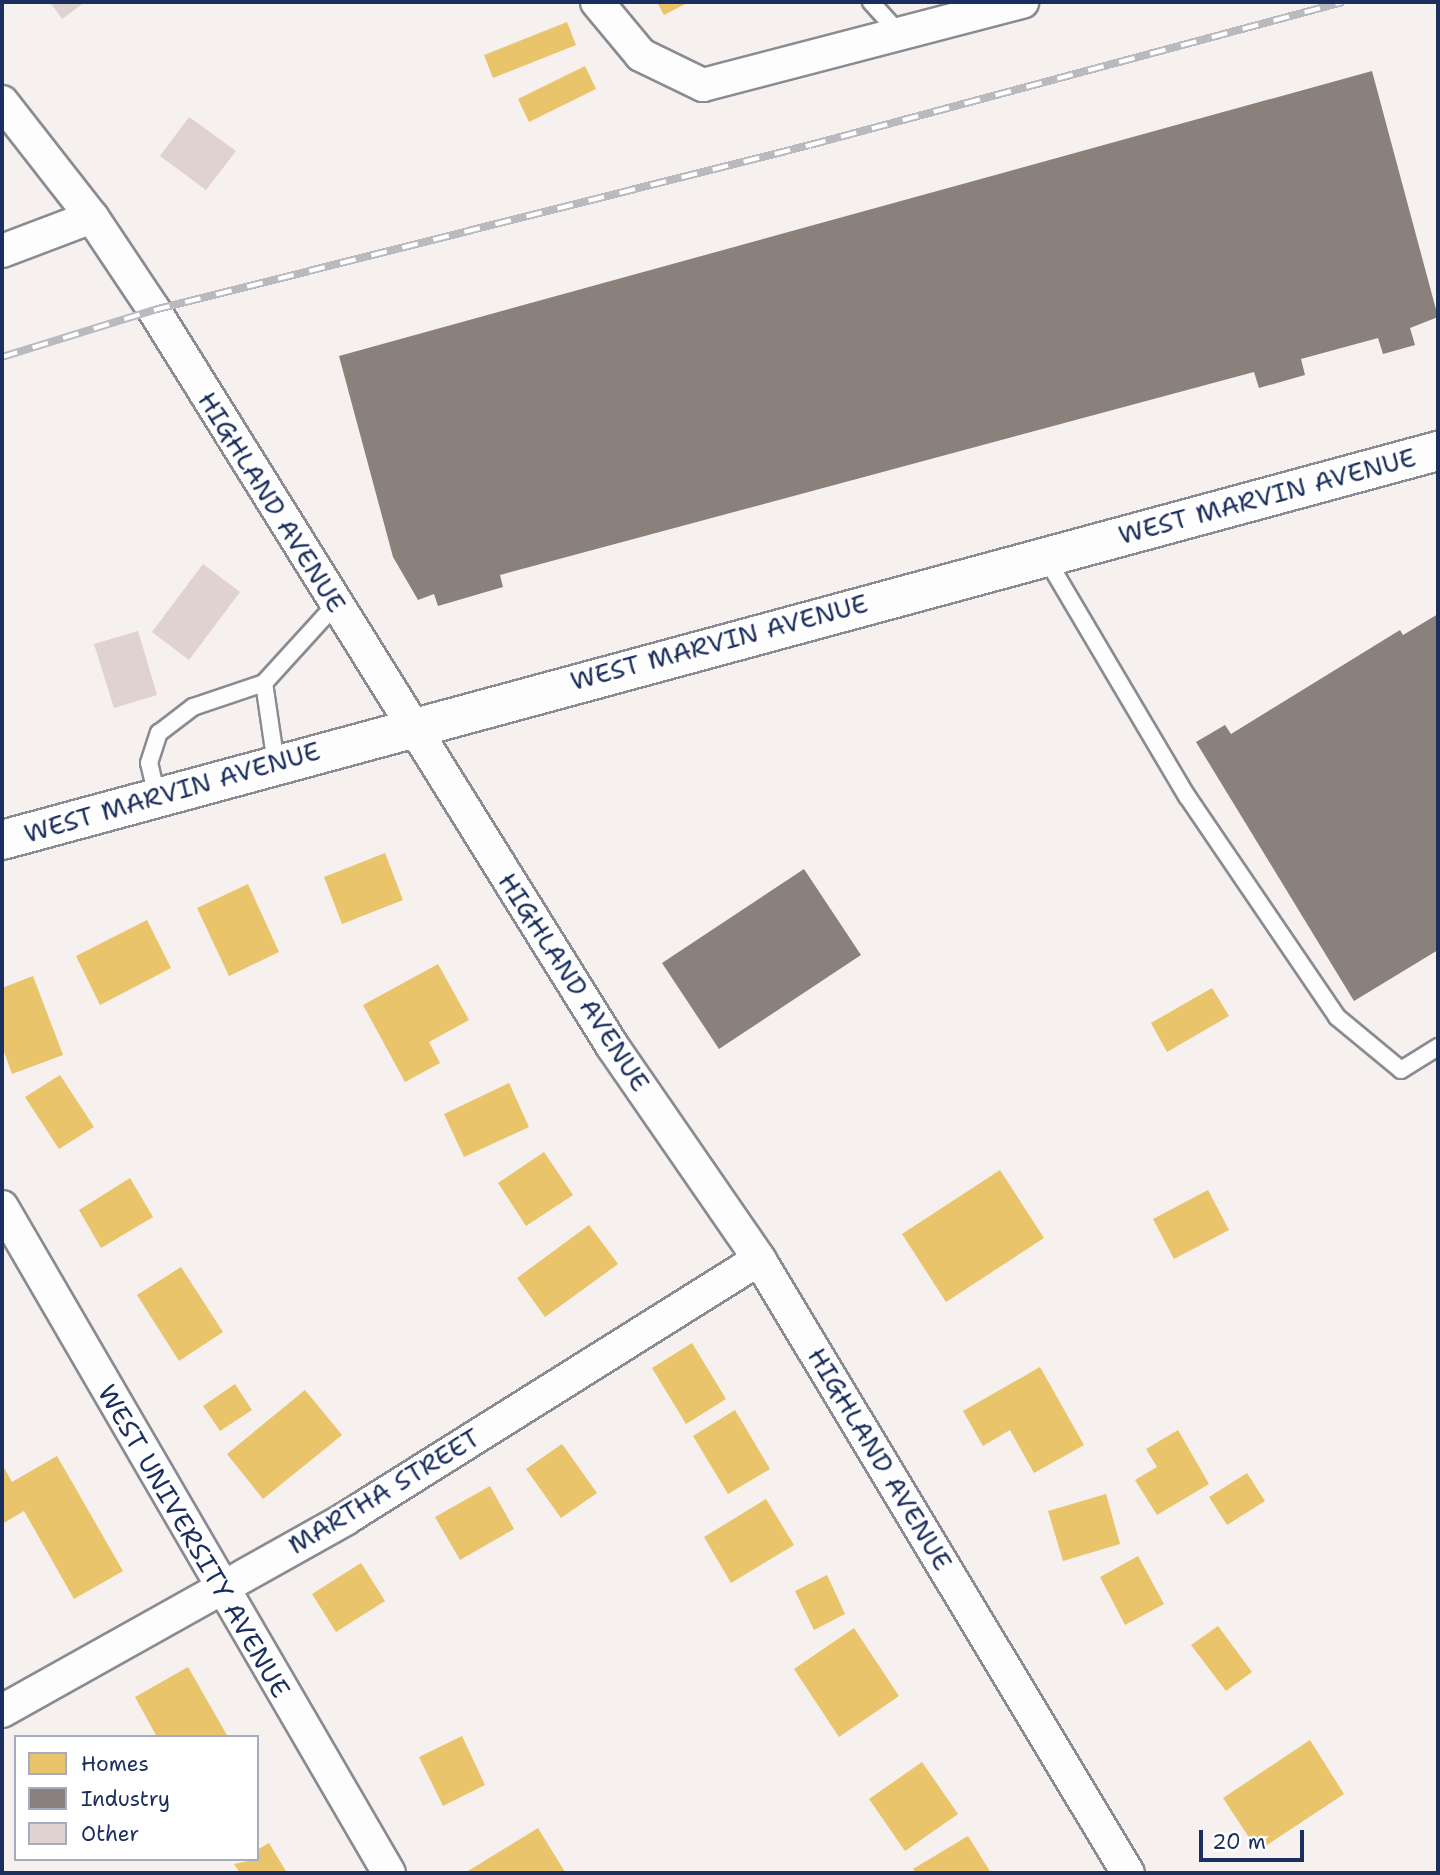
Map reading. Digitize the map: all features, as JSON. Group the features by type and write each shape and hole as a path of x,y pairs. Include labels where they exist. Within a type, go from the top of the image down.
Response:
{"street":[{"path":"597,2 641,55 703,85 1023,2"},
{"name":"HIGHLAND AVENUE","path":"2,102 92,217 613,1046 759,1259 1128,1873"},
{"path":"2,251 92,217"},
{"name":"WEST MARVIN AVENUE","path":"2,840 410,724 1438,451"},
{"name":"WEST UNIVERSITY AVENUE","path":"2,1207 389,1873"},
{"name":"MARTHA STREET","path":"2,1711 219,1584 345,1519 759,1259"}],"lane":[{"path":"871,2 900,34"},
{"path":"1045,556 1187,796 1337,1017 1401,1070 1438,1047"},
{"path":"157,797 149,763 159,733 193,708 264,682 335,605"},
{"path":"264,682 276,764"}],"building: Homes":[{"path":"657,2 689,2 664,15"},
{"path":"567,22 576,45 493,78 484,55"},
{"path":"585,66 596,89 529,122 518,99"},
{"path":"385,853 403,900 342,924 324,877"},
{"path":"248,884 279,952 229,976 197,908"},
{"path":"147,920 171,968 100,1005 76,956"},
{"path":"438,964 469,1020 429,1042 440,1063 405,1082 363,1005"},
{"path":"33,976 63,1055 12,1074 2,1046 2,988"},
{"path":"1212,988 1229,1016 1167,1052 1151,1023"},
{"path":"60,1075 94,1127 59,1149 25,1097"},
{"path":"509,1083 529,1127 464,1157 444,1114"},
{"path":"544,1152 573,1195 526,1226 498,1183"},
{"path":"1000,1170 1044,1238 946,1302 902,1234"},
{"path":"130,1178 153,1217 101,1248 79,1210"},
{"path":"1208,1190 1229,1230 1174,1259 1153,1219"},
{"path":"589,1225 618,1264 545,1317 517,1278"},
{"path":"181,1267 223,1332 179,1361 137,1295"},
{"path":"692,1343 726,1399 686,1424 652,1368"},
{"path":"1040,1367 1084,1445 1034,1473 1010,1430 983,1446 963,1411"},
{"path":"235,1384 252,1410 220,1431 203,1406"},
{"path":"305,1390 342,1435 263,1499 227,1454"},
{"path":"735,1410 770,1469 728,1494 693,1436"},
{"path":"1178,1430 1209,1484 1157,1515 1135,1480 1157,1467 1146,1449"},
{"path":"562,1444 597,1493 561,1518 526,1469"},
{"path":"57,1456 123,1571 74,1599 24,1511 2,1524 2,1464 12,1482"},
{"path":"1247,1473 1265,1501 1227,1525 1209,1497"},
{"path":"490,1486 514,1529 460,1560 435,1517"},
{"path":"1106,1494 1120,1544 1063,1561 1048,1511"},
{"path":"766,1499 794,1545 731,1583 704,1537"},
{"path":"1138,1556 1164,1604 1125,1625 1100,1577"},
{"path":"361,1563 385,1601 336,1632 312,1594"},
{"path":"827,1575 845,1614 814,1630 795,1591"},
{"path":"1218,1626 1252,1672 1226,1691 1191,1645"},
{"path":"854,1628 899,1696 839,1737 794,1669"},
{"path":"188,1667 227,1735 156,1735 135,1697"},
{"path":"462,1736 485,1785 443,1806 419,1757"},
{"path":"1310,1740 1344,1794 1258,1851 1223,1798"},
{"path":"922,1762 958,1814 905,1851 869,1799"},
{"path":"538,1828 565,1872 469,1873 468,1871"},
{"path":"968,1836 991,1873 916,1873 913,1869"},
{"path":"269,1843 287,1873 240,1873 234,1864 259,1861 259,1849"}],"building: Industry":[{"path":"1372,71 1438,317 1410,328 1415,345 1383,354 1378,338 1301,359 1305,375 1259,388 1254,372 500,575 503,587 438,606 434,594 418,600 393,557 339,356"},
{"path":"1438,614 1438,950 1354,1001 1196,742 1225,725 1231,734 1400,630 1403,635"},
{"path":"804,869 861,955 719,1049 662,963"}],"building: Other":[{"path":"50,2 85,2 62,19"},
{"path":"189,117 236,151 206,190 160,156"},
{"path":"203,564 240,592 189,660 152,632"},
{"path":"138,631 157,695 114,708 94,644"}],"railway":[{"path":"2,357 154,310 810,145 1343,2"}]}
